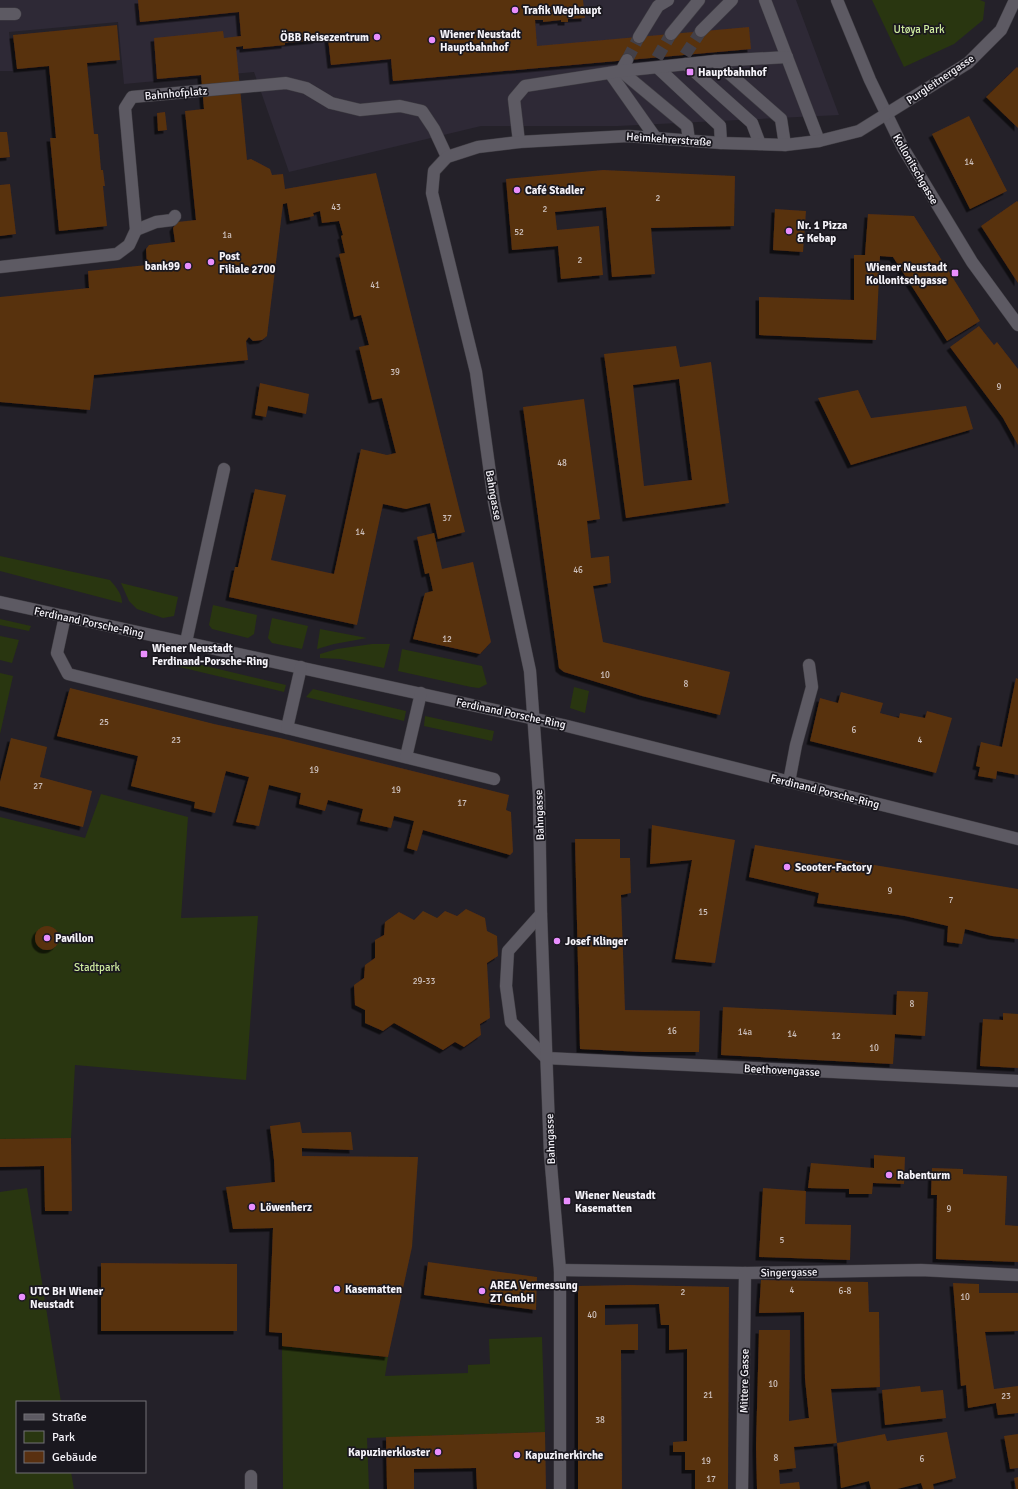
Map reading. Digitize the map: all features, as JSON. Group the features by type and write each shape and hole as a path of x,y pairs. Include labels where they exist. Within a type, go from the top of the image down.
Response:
{"street":[{"path":"638,37 658,6 668,0"},
{"path":"671,34 698,0"},
{"path":"701,32 732,0"},
{"path":"765,0 819,141"},
{"name":"Kollonitschgasse","path":"837,0 870,80 903,148 972,262 1018,325"},
{"name":"Purgleitnergasse","path":"887,114 968,63 1001,30 1015,0"},
{"path":"0,14 15,14"},
{"path":"520,142 514,99 525,86 655,65 787,56"},
{"path":"616,72 627,60"},
{"path":"715,61 781,119 785,145"},
{"path":"683,62 752,123 760,144"},
{"path":"655,65 720,126 721,142"},
{"path":"616,72 655,137"},
{"path":"616,72 687,126 688,140"},
{"name":"Bahnhofplatz","path":"136,230 136,167 125,108 132,97 286,83 306,88 331,103 360,110 400,106 422,112 434,129 447,157"},
{"name":"Heimkehrerstraße","path":"447,157 478,147 520,142 628,136 785,145 819,141 859,131 887,114"},
{"name":"Bahngasse","path":"447,157 434,171 432,193 476,372 494,502 530,671 538,795 550,1154 560,1270 560,1489"},
{"path":"0,267 117,254 129,245 136,230 156,222 172,220 175,216"},
{"path":"186,642 224,469"},
{"name":"Ferdinand Porsche-Ring","path":"0,602 421,693 533,719 563,724 1018,839"},
{"path":"65,616 57,653 68,674 494,779"},
{"path":"789,782 796,745 812,687 809,665"},
{"path":"287,728 301,667"},
{"path":"406,757 421,693"},
{"path":"541,914 508,951 506,986 512,1022 546,1058"},
{"name":"Beethovengasse","path":"546,1058 1018,1081"},
{"name":"Singergasse","path":"560,1270 745,1273 921,1270 1018,1275"},
{"name":"Mittere Gasse","path":"742,1489 745,1273"},
{"path":"251,1476 251,1489"}],"shaded area":[{"path":"0,0 796,0 839,115 618,126 481,126 289,172 254,72 124,84 118,22 9,32 13,71 0,71"}],"green space":[{"name":"Utøya Park","path":"872,0 980,0 985,2 983,20 954,44 904,67"},
{"path":"0,556 110,580 120,594 122,603 0,571"},
{"path":"121,583 178,597 174,616 163,618 137,609 129,601"},
{"path":"213,605 257,615 254,634 248,638 212,629 209,625"},
{"path":"272,618 308,626 302,649 272,643 268,638"},
{"path":"0,619 31,626 29,631 0,625"},
{"path":"320,629 367,638 334,644 317,649"},
{"path":"0,636 19,640 12,663 0,660"},
{"path":"372,644 390,644 384,668 340,659 320,658 320,654 337,649"},
{"path":"402,649 482,666 487,684 479,688 471,687 398,671"},
{"path":"168,657 286,685 284,692 167,664"},
{"path":"0,673 13,676 0,734"},
{"path":"574,687 589,691 585,713 570,708"},
{"path":"313,689 406,711 404,721 306,697"},
{"path":"425,716 494,731 492,741 424,726"},
{"name":"Stadtpark","path":"101,794 188,817 181,918 258,916 246,1080 75,1065 71,1138 0,1139 0,817 85,838"},
{"name":"UTC BH Wiener Neustadt","path":"27,1188 61,1401 16,1401 16,1473 71,1473 74,1489 0,1489 0,1192"},
{"path":"542,1337 545,1432 367,1438 369,1489 283,1489 282,1346 388,1357 385,1376 468,1373 468,1365 490,1364 489,1339"}],"building":[{"path":"138,0 583,0 585,18 568,19 568,22 561,22 561,20 543,22 543,20 535,20 537,46 749,27 751,49 393,81 391,59 331,65 328,38 285,43 285,45 243,49 243,46 236,47 247,160 251,159 270,169 272,175 283,174 285,189 376,173 465,532 438,539 430,503 406,509 383,504 357,625 229,597 235,567 238,567 255,489 286,495 271,560 334,574 361,449 387,455 396,453 382,398 372,400 359,347 369,345 361,315 354,317 339,254 345,253 341,236 343,235 339,221 322,223 320,211 313,213 314,216 290,221 287,203 283,204 267,336 262,340 253,341 249,337 246,341 248,360 94,375 90,410 0,402 0,297 89,288 88,271 147,265 146,249 149,245 175,242 173,228 177,222 196,220 185,111 204,109 201,75 157,79 154,38 223,31 224,38 241,36 239,12 140,22"},
{"path":"117,25 120,60 87,63 94,134 98,134 101,170 103,170 105,186 103,186 107,226 59,231 50,138 56,138 49,66 17,69 13,35"},
{"path":"1017,67 1018,68 1018,128 986,97"},
{"path":"165,112 167,130 158,131 157,113"},
{"path":"969,116 1007,191 970,209 932,134"},
{"path":"0,132 7,132 10,157 0,158"},
{"path":"603,170 735,176 734,226 651,228 655,274 612,277 606,207 555,212 557,230 599,226 603,275 561,279 558,246 512,250 506,179"},
{"path":"10,184 16,234 0,236 0,185"},
{"path":"1017,201 1018,202 1018,283 981,226"},
{"name":"Nr. 1 Pizza & Kebap","path":"775,209 806,211 803,252 773,250"},
{"path":"868,214 914,216 980,321 947,341 893,257 880,256 876,340 759,335 759,297 854,300 854,255 865,255"},
{"path":"979,326 994,345 997,342 1018,369 1018,445 1003,418 950,347"},
{"path":"676,346 680,367 711,362 729,503 626,518 604,354","holes":["679,379 692,480 644,486 633,385"]},
{"path":"260,383 309,394 306,414 268,406 266,417 255,415"},
{"path":"858,390 871,418 966,406 973,429 851,465 818,398"},
{"path":"584,399 600,519 587,521 591,558 609,556 611,583 593,586 603,642 730,672 720,715 642,696 564,672 559,668 523,407"},
{"path":"434,533 442,569 473,562 491,642 480,654 413,639 425,593 433,591 429,573 425,574 417,537"},
{"path":"1016,678 1018,679 1018,775 997,771 996,779 978,776 980,767 976,766 981,742 1002,747"},
{"path":"70,688 509,795 506,810 511,812 513,852 510,855 423,830 417,851 407,848 414,821 394,816 391,828 360,821 363,809 328,800 325,811 299,804 301,793 269,785 259,826 236,822 249,777 226,771 215,813 194,808 195,802 131,786 138,756 57,736"},
{"path":"841,692 883,703 880,713 899,718 900,713 925,718 927,711 952,718 936,773 810,741 820,698 838,703"},
{"path":"11,738 47,747 40,777 92,791 83,827 0,806 0,782"},
{"path":"652,825 735,840 715,963 675,959 692,860 650,864"},
{"path":"575,839 620,839 620,858 630,858 631,893 621,895 625,1010 700,1011 699,1052 644,1052 580,1049"},
{"path":"755,845 1018,889 1018,939 992,936 965,929 962,944 947,942 948,926 905,916 817,903 819,893 749,877"},
{"path":"466,909 485,918 487,931 497,936 498,956 487,963 490,1018 480,1024 481,1035 464,1047 455,1042 443,1050 394,1023 383,1031 365,1023 365,1010 355,1005 354,985 364,978 365,965 375,958 375,940 384,935 385,922 399,912 414,920 423,911 437,918 445,911 457,916"},
{"name":"Pavillon","path":"47,926 52,927 58,933 58,943 52,949 47,950 42,949 36,943 35,938 36,933 42,927"},
{"path":"897,991 928,992 925,1036 895,1034 893,1064 721,1055 723,1007 896,1015"},
{"path":"1003,1013 1018,1014 1018,1068 980,1066 983,1019 1003,1020"},
{"name":"Kasematten","path":"300,1122 302,1133 351,1132 353,1150 302,1148 302,1156 418,1157 412,1247 388,1357 282,1346 282,1333 269,1332 273,1228 233,1229 226,1187 275,1182 270,1126"},
{"path":"71,1138 72,1211 45,1211 44,1166 0,1167 0,1139"},
{"path":"874,1155 905,1157 904,1184 873,1183 872,1194 849,1194 849,1189 808,1188 811,1163 874,1168"},
{"path":"932,1168 963,1169 963,1174 1007,1176 1005,1225 1018,1226 1018,1262 936,1259 937,1195 931,1195"},
{"path":"763,1188 806,1191 805,1224 851,1225 850,1260 759,1257"},
{"path":"428,1262 537,1277 536,1310 424,1295"},
{"path":"101,1263 237,1264 237,1331 101,1331"},
{"path":"761,1280 868,1282 869,1312 879,1312 880,1387 831,1389 837,1443 794,1447 796,1468 779,1470 780,1484 799,1482 800,1489 757,1489 756,1447 759,1330 790,1330 789,1421 809,1418 805,1379 804,1312 759,1313"},
{"path":"953,1283 979,1284 979,1293 1018,1293 1018,1331 985,1332 994,1389 1018,1386 1018,1413 998,1415 996,1403 968,1408 966,1385 961,1386"},
{"path":"630,1285 729,1287 728,1489 695,1489 695,1470 685,1470 685,1452 673,1452 673,1442 687,1441 687,1349 669,1350 669,1325 661,1325 659,1304 605,1305 605,1325 638,1324 638,1350 621,1350 622,1489 578,1489 578,1286"},
{"path":"920,1386 921,1392 943,1390 946,1418 885,1425 882,1390"},
{"path":"545,1432 546,1489 477,1489 476,1468 414,1469 414,1489 387,1489 386,1437"},
{"path":"947,1432 956,1478 933,1484 934,1489 923,1489 921,1483 897,1489 871,1489 869,1481 841,1488 837,1443 885,1434 887,1441"},
{"path":"1018,1434 1018,1468 1010,1469 1004,1436"},
{"path":"1018,1477 1018,1489 1016,1489 1014,1478"}],"tunnel":[{"path":"685,55 701,31"},
{"path":"657,58 671,34"},
{"path":"627,60 639,37"}],"place":[{"name":"Trafik Weghaupt","path":"515,10"},
{"name":"ÖBB Reisezentrum","path":"377,37"},
{"name":"Wiener Neustadt Hauptbahnhof","path":"432,40"},
{"name":"Hauptbahnhof","path":"690,72"},
{"name":"Café Stadler","path":"517,190"},
{"name":"Nr. 1 Pizza & Kebap","path":"789,231"},
{"name":"Post Filiale 2700","path":"211,262"},
{"name":"bank99","path":"188,266"},
{"name":"Wiener Neustadt Kollonitschgasse","path":"955,273"},
{"name":"Wiener Neustadt Ferdinand-Porsche-Ring","path":"144,654"},
{"name":"Scooter-Factory","path":"787,867"},
{"name":"Pavillon","path":"47,938"},
{"name":"Josef Klinger","path":"557,941"},
{"name":"Rabenturm","path":"889,1175"},
{"name":"Wiener Neustadt Kasematten","path":"567,1201"},
{"name":"Löwenherz","path":"252,1207"},
{"name":"Kasematten","path":"337,1289"},
{"name":"AREA Vermessung ZT GmbH","path":"482,1291"},
{"name":"UTC BH Wiener Neustadt","path":"22,1297"},
{"name":"Kapuzinerkloster","path":"438,1452"},
{"name":"Kapuzinerkirche","path":"517,1455"}]}
